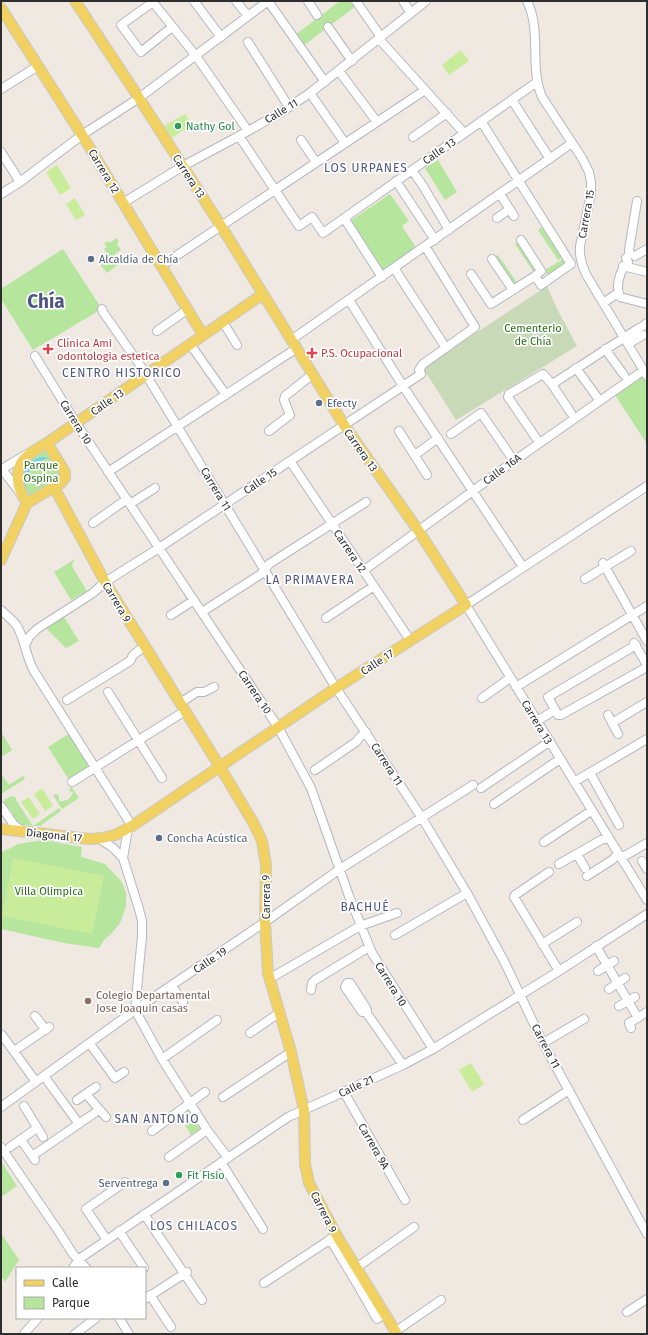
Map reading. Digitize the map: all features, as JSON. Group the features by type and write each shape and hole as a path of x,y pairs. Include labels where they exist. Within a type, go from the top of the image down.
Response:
{"main road":[{"name":"Carrera 13","path":"75,1 140,98 344,425 418,530 466,605"},
{"name":"Carrera 12","path":"1,8 82,135 203,335"},
{"name":"Calle 13","path":"29,453 47,443 263,294"},
{"path":"1,560 4,546 24,499 54,487 61,483 65,478 65,472 47,443"},
{"path":"24,499 18,486 18,473 23,461 29,453"},
{"name":"Carrera 9","path":"54,487 105,582 254,824 264,849 266,865 265,922 269,979 291,1052 304,1110 306,1172 309,1183 333,1238 356,1268 397,1333"},
{"name":"Calle 17","path":"104,839 130,827 336,688 466,605"},
{"name":"Diagonal 17","path":"1,829 104,839"}],"street":[{"path":"194,1 222,37"},
{"path":"236,1 248,16"},
{"path":"1,194 20,182 82,135 140,98 268,1 325,82"},
{"path":"308,1 317,15"},
{"path":"356,1 380,38 464,133"},
{"path":"402,1 411,12"},
{"name":"Calle 11","path":"123,203 183,166 248,131 310,93 426,1"},
{"name":"Carrera 15","path":"528,1 534,20 537,82 542,97 572,143 579,160 589,172 591,194 580,246 581,264 645,373"},
{"path":"172,27 141,52 121,25 152,2 196,56 248,131"},
{"path":"328,27 352,61"},
{"path":"248,42 289,107"},
{"path":"1,89 38,66"},
{"path":"339,71 377,122"},
{"name":"Calle 13","path":"276,190 299,226 312,217 322,233 537,82"},
{"path":"161,266 425,90"},
{"path":"310,93 345,143"},
{"path":"512,100 550,159"},
{"path":"413,137 447,113"},
{"path":"481,121 571,264"},
{"path":"239,136 276,190"},
{"path":"301,140 316,162"},
{"path":"108,472 226,395 294,344 349,300 572,143"},
{"path":"1,152 20,182"},
{"path":"412,170 449,230"},
{"path":"396,181 435,240"},
{"path":"497,218 512,213 500,194"},
{"path":"637,201 629,250 629,259 617,288 620,297 647,304"},
{"path":"344,218 382,277"},
{"path":"471,274 491,304 535,276 541,271 521,240"},
{"name":"Calle 15","path":"25,646 29,637 37,629 92,593 105,582 159,548 421,374 419,370 422,364 475,327 425,246"},
{"path":"629,259 647,249"},
{"path":"492,259 513,290"},
{"path":"629,259 647,272"},
{"path":"535,276 541,285 571,264 581,264"},
{"path":"394,268 446,348"},
{"path":"603,303 618,293"},
{"path":"349,300 403,386 523,567"},
{"name":"Carrera 11","path":"102,309 146,374 336,688 422,818 467,893 493,939 543,1044 647,1234"},
{"path":"157,331 188,309"},
{"path":"223,322 237,344"},
{"path":"551,383 554,383 605,349 626,341 644,330"},
{"path":"190,344 226,395"},
{"path":"605,349 624,375"},
{"name":"Carrera 10","path":"35,356 108,472 278,727 311,788 360,926 369,947 376,961 433,1049"},
{"path":"576,368 597,397"},
{"name":"Calle 16A","path":"363,571 514,461 645,373"},
{"path":"269,431 290,415 284,400 285,396 312,374"},
{"path":"536,438 508,396 540,374 545,375 571,413"},
{"path":"451,434 481,413 514,461"},
{"path":"399,431 427,475"},
{"path":"415,455 438,438"},
{"name":"Calle 13","path":"2,468 29,453"},
{"name":"Carrera 12","path":"290,461 410,640"},
{"path":"2,468 24,499"},
{"name":"Calle 17","path":"466,605 647,486"},
{"path":"93,523 155,488"},
{"path":"202,612 261,574 269,564 366,502"},
{"path":"585,579 604,564 631,551"},
{"path":"604,564 647,641"},
{"path":"326,618 374,586"},
{"path":"171,615 194,600"},
{"name":"Carrera 13","path":"466,605 647,900"},
{"path":"516,687 647,606"},
{"path":"1,610 16,626 34,671 130,827 123,858"},
{"path":"16,626 26,630 37,629"},
{"path":"635,644 647,666 561,715 558,715 548,697 635,644"},
{"path":"67,700 130,661 133,654 145,646"},
{"path":"482,698 510,678"},
{"path":"72,782 138,740 183,707 197,692 204,692 214,686"},
{"path":"108,692 162,778"},
{"path":"618,734 610,719 647,702"},
{"path":"536,721 555,710"},
{"path":"314,770 356,742 366,732"},
{"path":"574,782 647,739"},
{"name":"Calle 19","path":"1,1107 135,1010 340,869 549,742"},
{"path":"494,804 560,759"},
{"path":"590,773 619,825"},
{"path":"1,806 14,825 23,831"},
{"path":"1,811 6,822 5,826 1,829"},
{"path":"544,842 591,811"},
{"path":"559,864 601,840 608,838"},
{"path":"104,839 123,858 142,921 135,1010 162,1059 207,1130 263,1229"},
{"path":"577,854 586,872 647,844"},
{"path":"642,861 647,869"},
{"path":"549,872 514,897 559,971"},
{"path":"396,935 467,893"},
{"path":"269,979 360,926 397,913"},
{"name":"Calle 21","path":"74,1267 79,1259 288,1117 403,1065 433,1049 559,971 647,914"},
{"path":"542,944 577,922"},
{"path":"596,946 611,963 618,983 632,999 638,1018"},
{"path":"311,990 312,984 315,980 369,947"},
{"path":"598,971 611,963"},
{"path":"609,989 625,978"},
{"path":"172,986 183,1002"},
{"path":"618,1006 632,999"},
{"path":"366,1012 403,1065"},
{"path":"632,1028 629,1023 647,1012"},
{"path":"250,1033 279,1013"},
{"path":"14,1052 47,1028 35,1016"},
{"path":"543,1044 584,1019"},
{"path":"162,1059 217,1020"},
{"path":"2,1035 36,1082"},
{"path":"90,1044 115,1078 124,1072"},
{"path":"223,1097 291,1052"},
{"path":"44,1076 79,1124"},
{"path":"77,1100 96,1087"},
{"path":"523,1120 569,1090"},
{"path":"152,1131 205,1092"},
{"name":"Carrera 9A","path":"344,1092 405,1200"},
{"path":"86,1094 106,1118"},
{"path":"24,1106 43,1137"},
{"path":"21,1140 33,1158 99,1110"},
{"path":"10,1147 37,1128"},
{"path":"169,1157 207,1130"},
{"path":"1,1147 73,1254 85,1267"},
{"path":"107,1240 86,1209 125,1182"},
{"path":"144,1214 186,1273 202,1300"},
{"path":"356,1268 414,1227"},
{"path":"120,1231 142,1267"},
{"path":"264,1283 333,1238 377,1319 384,1314"},
{"path":"171,1327 148,1297 186,1273"},
{"path":"627,1312 647,1299"},
{"path":"397,1333 441,1300"},
{"path":"24,1334 37,1319"},
{"path":"76,1334 95,1319"},
{"path":"120,1319 128,1334"}],"green space":[{"path":"340,1 352,1 356,6 303,46 295,35"},
{"path":"461,50 469,61 449,75 442,65"},
{"name":"Nathy Gol","path":"185,114 192,125 171,138 164,126"},
{"path":"438,160 457,192 445,200 425,168"},
{"path":"57,165 71,188 60,195 46,172"},
{"path":"390,194 409,221 402,226 417,249 382,272 349,222"},
{"path":"75,198 85,215 76,220 66,204"},
{"path":"542,227 562,258 558,260 538,230"},
{"path":"116,238 119,242 117,244 121,250 115,254 120,263 107,273 99,263 108,256 104,249 107,247 104,244 108,241 110,243"},
{"path":"518,242 538,272 535,274 515,244"},
{"path":"63,249 100,306 100,310 33,350 1,299 1,289"},
{"path":"498,255 518,284 516,286 496,256"},
{"path":"563,259 566,264 548,276 545,270"},
{"name":"Cementerio de Chía","path":"547,286 557,309 577,346 456,420 423,368"},
{"path":"644,370 647,376 647,444 613,392"},
{"name":"Parque Ospina","path":"47,446 64,476 27,500 21,489 21,468"},
{"path":"75,559 72,565 73,568 87,591 71,600 54,572"},
{"path":"64,617 79,641 66,648 46,628"},
{"path":"1,732 12,750 1,757"},
{"path":"72,732 95,768 71,783 48,747"},
{"path":"1,774 9,785 23,776 25,779 1,794"},
{"path":"71,786 79,798 62,809 53,795 56,794 59,796 59,801 68,800 73,792 69,791"},
{"path":"42,788 53,806 45,811 34,794"},
{"path":"13,796 16,798 33,826 18,825 11,817 13,813 3,804 5,799"},
{"path":"29,797 40,814 33,819 21,802"},
{"path":"59,808 61,811 40,826 33,826"},
{"name":"Villa Olimpica","path":"43,840 82,847 81,857 105,864 122,882 126,893 126,906 120,923 104,940 99,948 64,943 1,929 1,852 18,844"},
{"path":"13,858 104,876 92,934 2,916"},
{"path":"471,1063 484,1084 472,1092 459,1070"},
{"path":"188,1110 200,1129 191,1135 180,1116"},
{"path":"1,1161 17,1186 1,1197"},
{"path":"1,1233 19,1260 5,1282 1,1276"}],"water":[{"path":"44,457 49,458 39,462 29,472 26,488 23,477 26,467 33,460"}],"place":[{"name":"Nathy Gol","path":"178,126"},
{"name":"Alcaldía de Chía","path":"91,259"},
{"name":"Clínica Ami odontologia estetica","path":"48,349"},
{"name":"P.S. Ocupacional","path":"312,353"},
{"name":"Efecty","path":"319,403"},
{"name":"Concha Acústica","path":"159,838"},
{"name":"Colegio Departamental Jose Joaquin casas","path":"88,1001"},
{"name":"Fit Fisio","path":"179,1175"},
{"name":"Serventrega","path":"166,1183"}],"district":[{"name":"LOS URPANES","path":"366,168"},
{"name":"Chía","path":"46,301"},
{"name":"CENTRO HISTORICO","path":"122,373"},
{"name":"LA PRIMAVERA","path":"310,580"},
{"name":"BACHUÉ","path":"365,907"},
{"name":"SAN ANTONIO","path":"157,1119"},
{"name":"LOS CHILACOS","path":"194,1226"}]}
